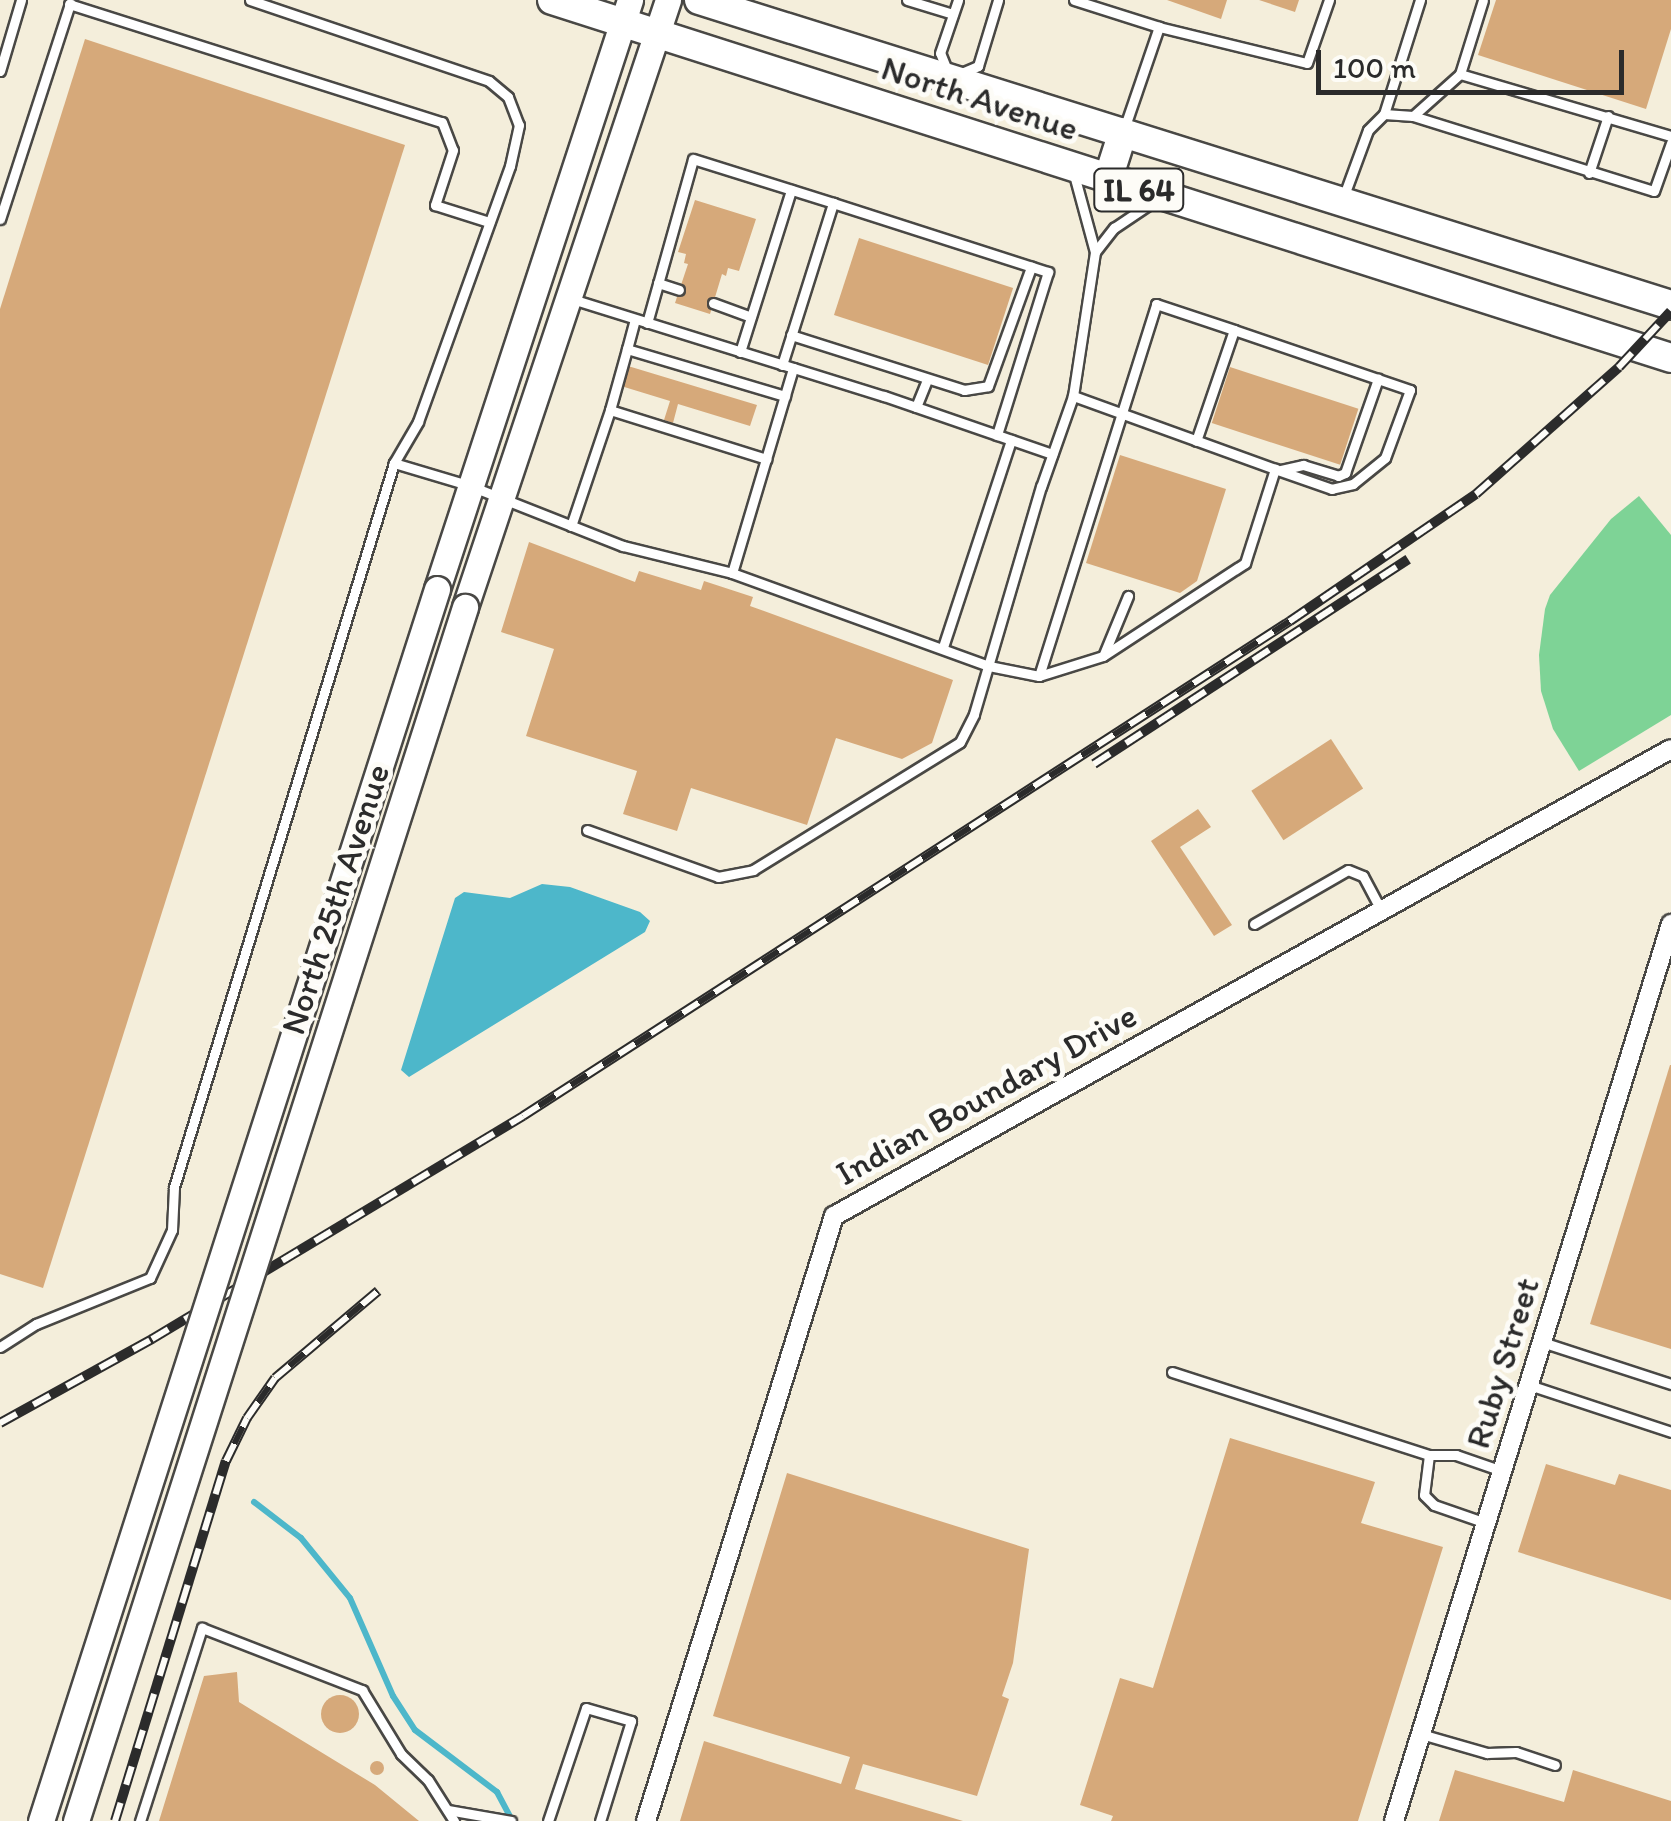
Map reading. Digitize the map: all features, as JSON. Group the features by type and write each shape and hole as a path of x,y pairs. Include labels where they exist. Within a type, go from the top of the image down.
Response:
{"main road":[{"name":"North Avenue","path":"552,0 627,11 657,33 1671,358"},
{"name":"North 25th Avenue","path":"76,1821 500,498 668,0"},
{"name":"North Avenue","path":"698,0 1671,305"},
{"name":"North 25th Avenue","path":"41,1821 468,485 627,11"},
{"path":"936,124 950,78"},
{"path":"1108,180 1123,132"}],"street":[{"name":"Indian Boundary Drive","path":"646,1821 834,1216 1671,748"},
{"name":"Ruby Street","path":"1394,1821 1671,924"}],"lane":[{"path":"0,70 21,0"},
{"path":"0,1347 36,1324 150,1278 172,1230 174,1187 394,463 418,422 510,166 518,125 508,97 488,81 250,0"},
{"path":"907,0 953,14"},
{"path":"958,0 940,53 950,78 978,66 998,0"},
{"path":"1074,0 1159,28 1306,63 1328,0"},
{"path":"1342,201 1368,130 1384,114 1420,0"},
{"path":"1413,116 1460,74 1482,0"},
{"path":"0,219 71,2 442,122 453,150 435,206 490,222"},
{"path":"1123,132 1159,28"},
{"path":"1384,114 1413,116 1654,191 1671,140 1608,116 1460,74"},
{"path":"1588,173 1608,116"},
{"path":"647,323 693,159 792,190 1048,272 998,435"},
{"path":"587,830 718,877 753,870 960,742 990,666 1052,454 1073,396 1095,252 1072,168"},
{"path":"740,352 792,190"},
{"path":"1095,252 1114,228 1160,196"},
{"path":"782,364 834,204"},
{"path":"791,336 964,390 988,386 1032,267"},
{"path":"658,283 679,290"},
{"path":"569,298 1052,454"},
{"path":"713,303 751,316"},
{"path":"1039,676 1120,414 1156,304 1410,390 1384,458 1353,484 1332,488 1277,470 1120,414 1073,396"},
{"path":"571,526 635,320"},
{"path":"1196,441 1234,330"},
{"path":"627,349 785,396"},
{"path":"732,573 793,368"},
{"path":"1277,470 1303,465 1338,476 1345,473 1378,379"},
{"path":"916,407 927,380"},
{"path":"610,410 766,459"},
{"path":"943,646 1011,440"},
{"path":"394,463 468,485 622,546 732,573 990,666 1039,676 1104,656 1245,563 1277,470"},
{"path":"1104,656 1128,596"},
{"path":"1254,924 1348,870 1364,876 1381,910"},
{"path":"1542,1342 1671,1384"},
{"path":"1172,1372 1429,1455 1456,1456 1502,1471"},
{"path":"1529,1385 1671,1432"},
{"path":"1429,1455 1424,1495 1434,1505 1486,1523"},
{"path":"140,1821 202,1628 362,1690 401,1754 454,1821"},
{"path":"548,1821 586,1708 632,1721 600,1821"},
{"path":"1421,1734 1487,1753 1516,1752 1555,1765"},
{"path":"448,1810 511,1821"}],"green space":[{"path":"1639,496 1671,535 1671,715 1579,771 1553,729 1541,691 1539,655 1545,609 1550,595 1611,519"}],"water":[{"path":"542,884 570,887 640,912 650,921 645,932 409,1077 401,1070 455,898 464,892 510,898"}],"building":[{"path":"1167,0 1227,0 1221,19"},
{"path":"1259,0 1299,0 1295,12"},
{"path":"1496,0 1671,0 1671,29 1646,109 1478,55"},
{"path":"85,39 405,145 43,1288 0,1274 0,309"},
{"path":"695,200 756,219 739,271 728,268 726,276 722,274 710,314 675,303 688,264 684,263 686,254 678,252"},
{"path":"859,238 1013,288 988,365 834,315"},
{"path":"628,366 757,405 750,426 678,404 673,423 664,420 670,401 621,386"},
{"path":"1230,367 1358,409 1340,465 1212,423"},
{"path":"1120,455 1226,489 1197,581 1180,593 1086,563"},
{"path":"529,542 635,582 639,571 701,590 704,581 753,597 750,606 953,680 932,743 902,759 836,738 807,825 691,788 677,831 623,814 637,771 526,736 554,649 501,632"},
{"path":"1331,739 1363,788 1283,840 1251,791"},
{"path":"1198,809 1211,827 1180,847 1232,925 1214,936 1151,841"},
{"path":"1671,1065 1671,1349 1590,1324"},
{"path":"1230,1438 1375,1482 1361,1523 1443,1547 1358,1821 1111,1821 1113,1816 1080,1805 1120,1678 1153,1688"},
{"path":"1546,1464 1615,1485 1619,1474 1671,1490 1671,1600 1518,1552"},
{"path":"787,1473 1029,1549 1013,1663 1002,1696 1009,1699 977,1796 863,1764 855,1789 963,1821 680,1821 704,1741 841,1784 850,1757 713,1716"},
{"path":"237,1672 239,1702 375,1785 419,1821 159,1821 204,1676"},
{"path":"340,1695 353,1701 359,1714 353,1727 340,1733 327,1727 321,1714 327,1701"},
{"path":"377,1761 384,1768 377,1775 370,1768"},
{"path":"1455,1770 1564,1802 1573,1770 1671,1801 1671,1821 1439,1821"}],"waterway":[{"path":"254,1502 301,1538 350,1598 393,1696 415,1730 497,1792 512,1820"}],"railway":[{"path":"0,1423 152,1339 523,1116 1290,621 1476,494 1619,367 1671,311"},
{"path":"1094,764 1408,559"},
{"path":"115,1821 226,1461 247,1418 275,1378 378,1291"}]}
